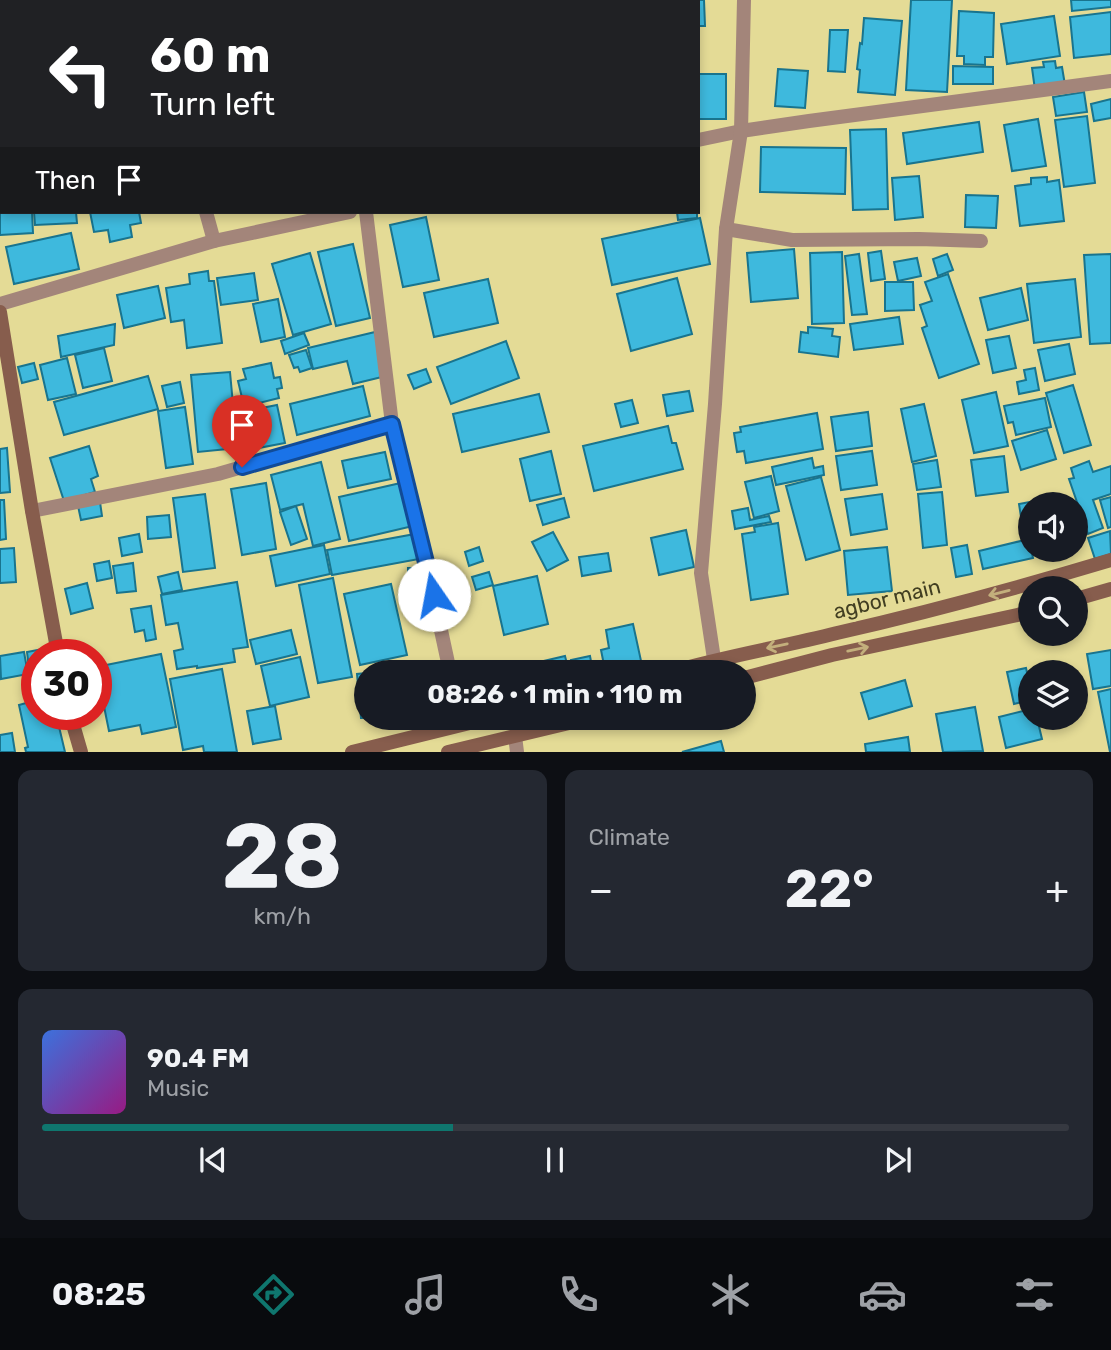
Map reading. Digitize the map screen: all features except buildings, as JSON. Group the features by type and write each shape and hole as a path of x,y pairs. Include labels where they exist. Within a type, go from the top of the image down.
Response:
{"main road":[{"path":"0,312 55,639"},
{"name":"agbor main","path":"711,660 836,634 1010,590 1111,560"},
{"path":"1088,596 1111,589"},
{"name":"agbor main","path":"756,675 832,655 1018,615"},
{"path":"75,730 81,751"},
{"path":"352,751 428,730"},
{"path":"448,751 540,730"}],"street":[{"path":"714,659 701,573 726,229 741,131 744,0"},
{"path":"700,140 809,121 1111,81"},
{"path":"207,214 214,241"},
{"path":"0,304 214,241 341,214"},
{"path":"366,214 392,424 447,660"},
{"path":"726,229 792,240 981,241"},
{"path":"32,511 218,474 392,424"},
{"path":"515,736 517,751"}],"route":[{"path":"242,467 392,424 434,595"}]}
